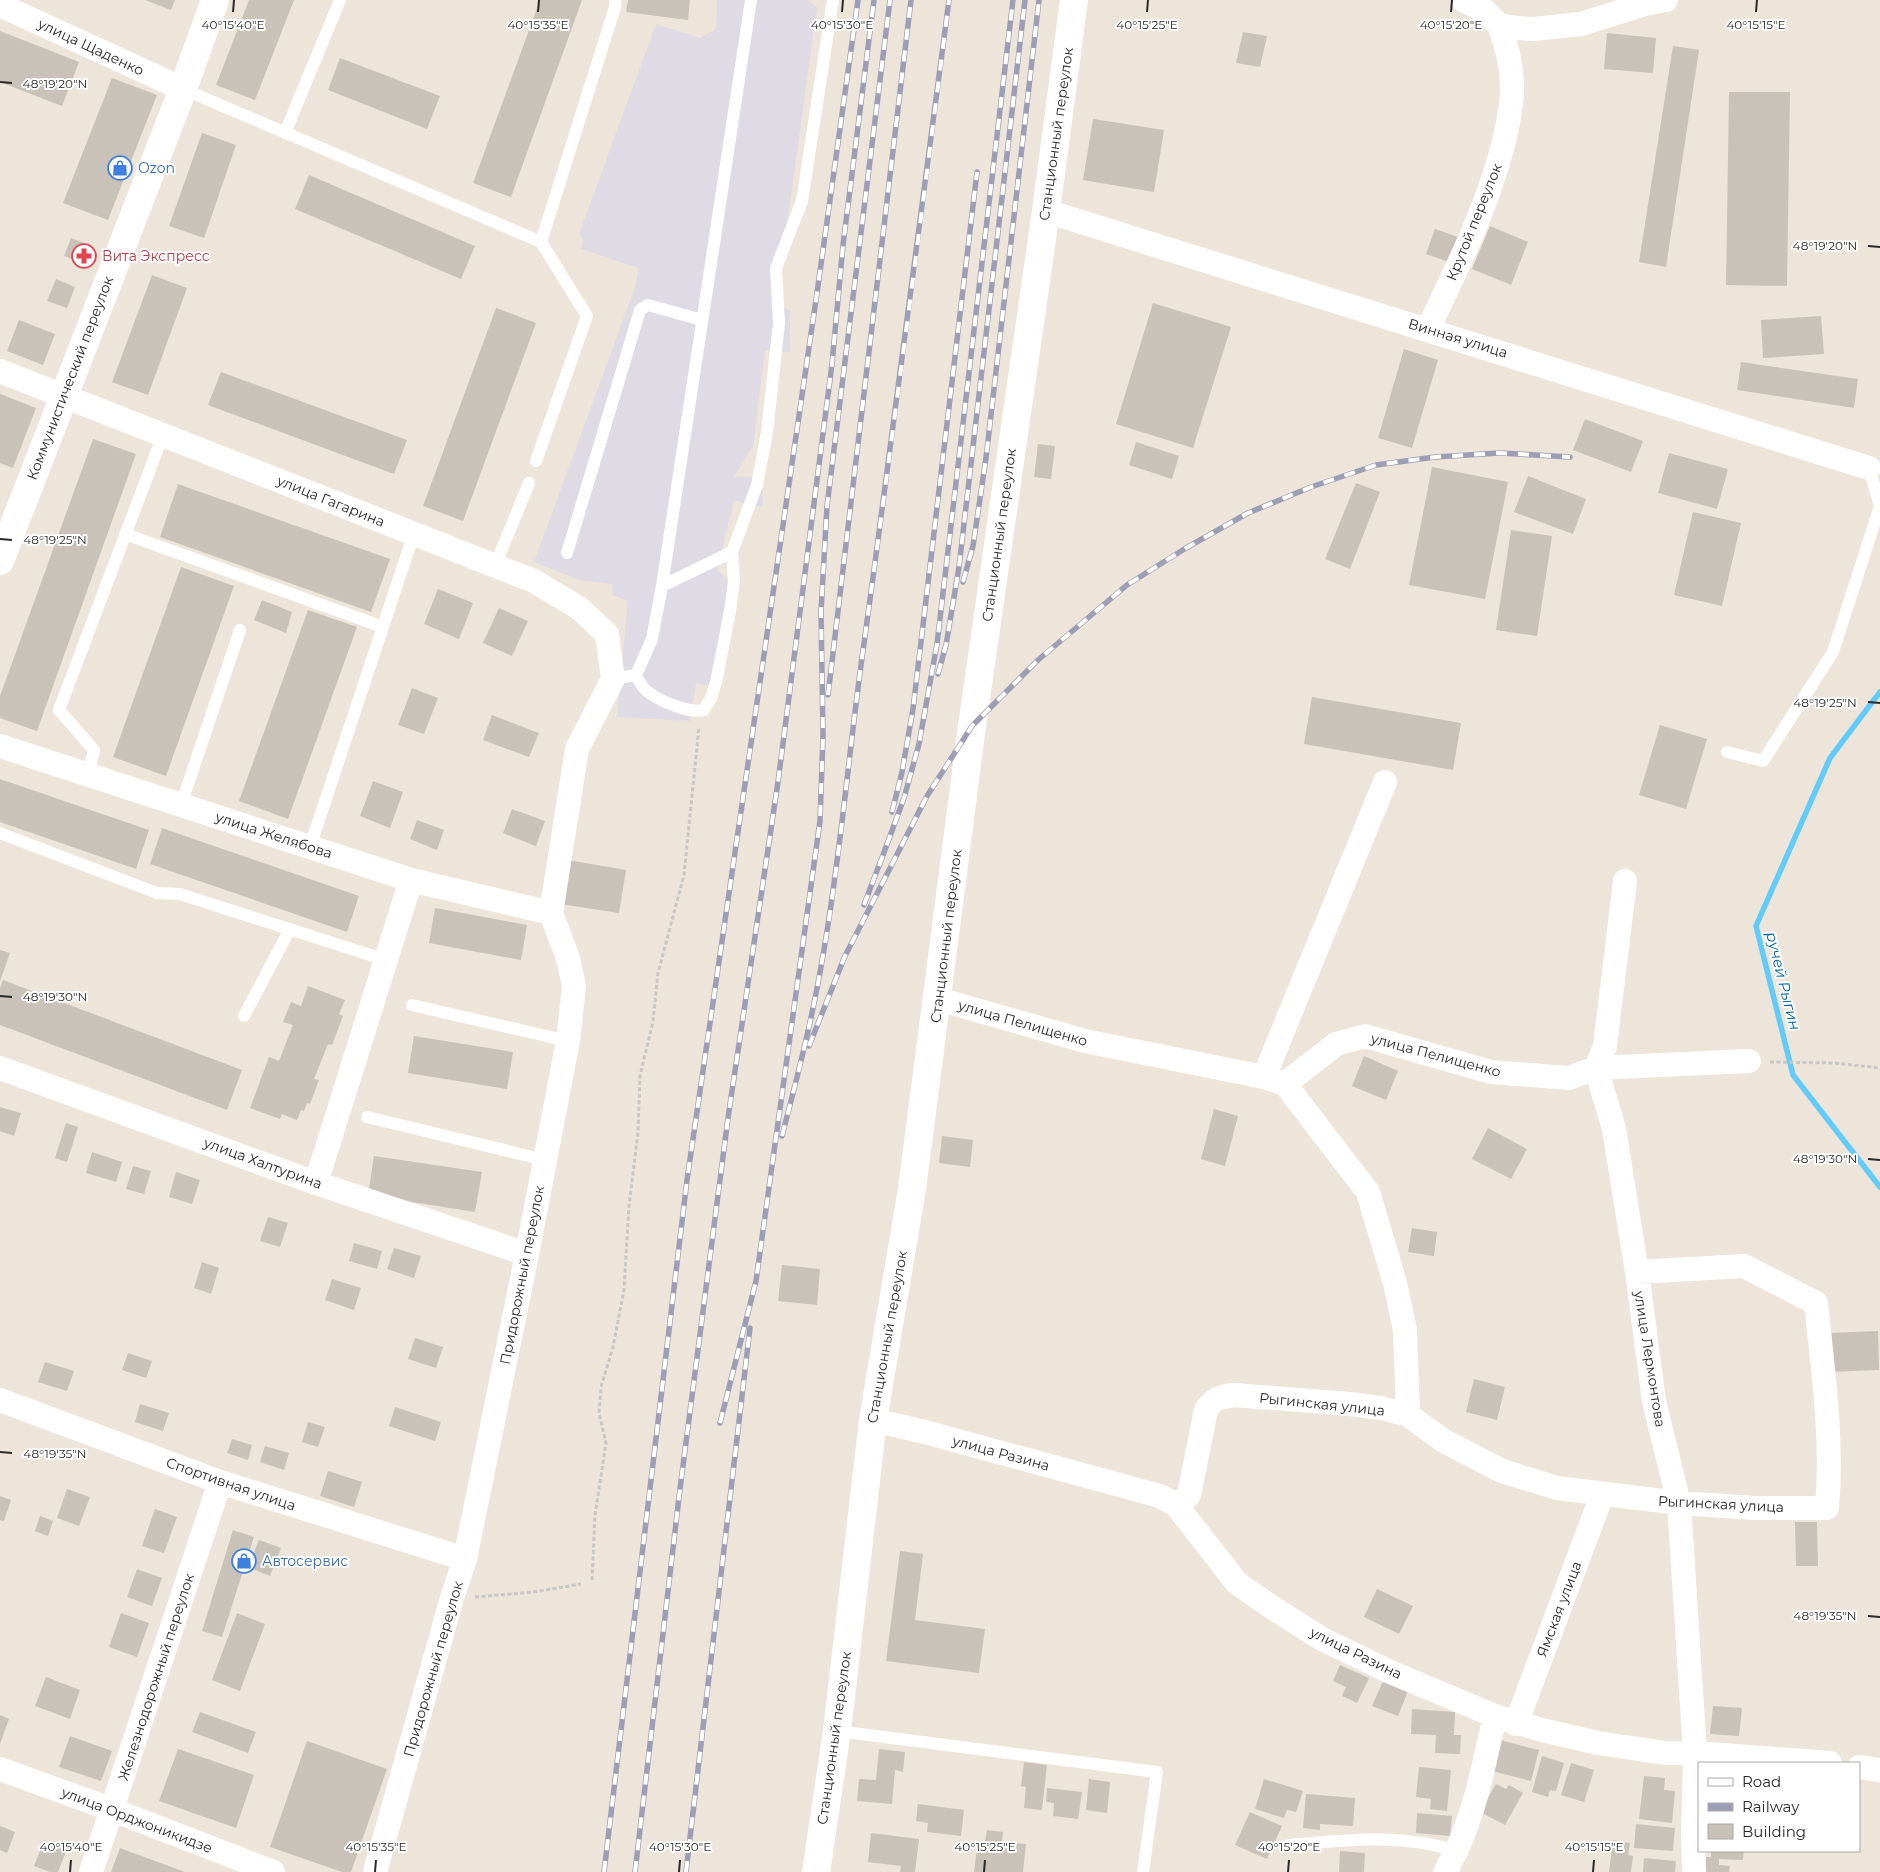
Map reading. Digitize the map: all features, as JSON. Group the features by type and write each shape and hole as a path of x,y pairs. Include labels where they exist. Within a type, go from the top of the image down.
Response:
{"main road":[{"name":"Коммунистический переулок","path":"2,550 183,90 215,0"},
{"name":"Станционный переулок","path":"816,1872 837,1732 873,1420 912,1190 972,726 1046,211 1074,0"}],"street":[{"path":"1463,0 1485,11 1499,25 1517,28 1581,24 1646,4 1666,0"},
{"name":"улица Щаденко","path":"0,5 183,90"},
{"name":"Крутой переулок","path":"1428,329 1484,204 1499,161 1509,117 1512,89 1511,62 1499,25"},
{"name":"Винная улица","path":"1046,211 1870,468"},
{"name":"улица Гагарина","path":"0,371 534,581 579,608 607,634 625,677"},
{"name":"Придорожный переулок","path":"375,1872 452,1598 465,1559 568,1041 574,986 568,958 551,913 577,750 625,677"},
{"name":"улица Желябова","path":"0,746 411,880 551,913"},
{"path":"1385,782 1274,1080 1368,1192 1389,1258 1405,1330 1408,1415"},
{"path":"316,1183 411,880"},
{"path":"1596,1068 1605,1046 1626,881"},
{"name":"улица Пелищенко","path":"938,999 1085,1041 1274,1080 1336,1044 1365,1036 1491,1072 1569,1078 1596,1068 1749,1061"},
{"name":"улица Халтурина","path":"0,1068 316,1183 527,1254"},
{"name":"улица Лермонтова","path":"1596,1068 1614,1129 1637,1272 1654,1401 1679,1503 1695,1753 1694,1872"},
{"name":"Рыгинская улица","path":"1176,1505 1189,1495 1206,1410 1212,1401 1220,1397 1234,1395 1350,1404 1408,1415 1444,1441 1502,1471 1557,1488 1679,1503 1755,1508 1827,1508 1830,1474 1827,1412 1816,1303 1744,1266 1637,1272"},
{"name":"Спортивная улица","path":"0,1400 220,1482 465,1559"},
{"name":"улица Разина","path":"873,1420 934,1434 1160,1496 1176,1505 1237,1583 1270,1606 1322,1639 1388,1671 1506,1720 1598,1742 1665,1753 1695,1753 1816,1762"},
{"name":"Железнодорожный переулок","path":"91,1872 220,1482"},
{"name":"Ямская улица","path":"1444,1872 1456,1851 1506,1720 1602,1495"},
{"path":"1860,1766 1880,1770"},
{"name":"улица Орджоникидзе","path":"0,1769 113,1810 273,1872"}],"lane":[{"path":"285,133 340,0"},
{"path":"541,242 616,4 615,0"},
{"path":"750,0 662,586 652,639 625,677 640,683 650,694 677,707 700,711 704,710 711,698 734,582 732,552 757,484 764,450 779,323 776,268 802,201 832,0"},
{"path":"183,90 541,242 587,316 536,460"},
{"path":"567,553 640,310 648,305 702,320"},
{"path":"88,775 94,750 59,710 163,434"},
{"path":"1727,752 1763,761 1834,652 1880,506 1870,468"},
{"path":"495,566 529,483"},
{"path":"310,847 414,533"},
{"path":"125,534 383,627"},
{"path":"662,586 732,552"},
{"path":"181,805 240,630"},
{"path":"0,833 157,893 180,894 386,960"},
{"path":"244,1016 290,929"},
{"path":"412,1005 568,1041"},
{"path":"367,1117 545,1160"},
{"path":"837,1732 1157,1772 1142,1872"},
{"path":"1289,1845 1366,1839 1438,1846 1456,1851"}],"path":[{"path":"592,1580 595,1515 606,1443 599,1412 601,1387 613,1347 624,1290 629,1206 638,1132 640,1076 653,1021 658,973 684,875 697,758 700,711"},
{"path":"1749,1061 1835,1063 1880,1068"},
{"path":"452,1598 526,1593 580,1584"}],"shaded area":[{"path":"717,0 807,0 817,7 776,305 790,310 790,352 765,350 753,446 734,477 762,477 763,507 734,501 717,570 736,587 711,686 696,683 690,721 617,717 628,601 613,595 612,584 579,580 534,562 634,290 639,268 581,249 583,240 579,234 656,24 700,38 716,29"}],"building":[{"path":"145,0 175,0 171,10"},
{"path":"249,0 294,0 255,100 216,85"},
{"path":"540,0 582,0 511,197 473,183"},
{"path":"628,0 690,0 688,20 626,12"},
{"path":"0,31 79,62 62,106 0,82"},
{"path":"1243,32 1267,36 1260,67 1236,63"},
{"path":"1607,33 1656,38 1653,73 1604,69"},
{"path":"1673,46 1699,50 1666,267 1639,262"},
{"path":"340,58 440,96 427,129 328,90"},
{"path":"112,78 157,95 108,220 63,203"},
{"path":"1729,92 1790,92 1787,286 1726,285"},
{"path":"1093,119 1164,130 1154,192 1083,180"},
{"path":"202,133 236,145 204,238 169,226"},
{"path":"309,175 475,246 461,279 295,209"},
{"path":"1490,226 1528,242 1511,285 1472,269"},
{"path":"1435,229 1458,237 1449,262 1426,254"},
{"path":"71,238 92,246 85,264 64,256"},
{"path":"152,275 187,288 148,395 112,382"},
{"path":"56,279 75,287 67,308 47,301"},
{"path":"1153,303 1231,327 1193,448 1116,424"},
{"path":"496,308 536,323 463,521 423,506"},
{"path":"1821,316 1824,354 1763,358 1761,320"},
{"path":"19,320 55,334 43,365 7,351"},
{"path":"1404,349 1438,360 1412,448 1378,438"},
{"path":"1741,362 1858,379 1854,408 1737,390"},
{"path":"221,372 407,440 394,474 208,405"},
{"path":"0,394 36,408 13,468 0,463"},
{"path":"1585,419 1643,441 1631,472 1573,450"},
{"path":"93,439 136,454 37,731 0,718 0,696"},
{"path":"1136,442 1179,456 1172,479 1129,465"},
{"path":"1038,444 1055,446 1051,479 1034,477"},
{"path":"1669,453 1728,469 1717,509 1658,493"},
{"path":"1432,467 1508,482 1485,599 1409,585"},
{"path":"1528,476 1586,499 1573,534 1514,512"},
{"path":"1356,483 1380,492 1350,569 1325,559"},
{"path":"178,484 390,559 371,612 160,537"},
{"path":"1693,512 1741,523 1722,606 1674,595"},
{"path":"1511,530 1552,536 1537,636 1496,630"},
{"path":"181,567 234,586 166,776 113,757"},
{"path":"438,589 473,603 459,639 424,624"},
{"path":"262,600 292,612 286,633 254,620"},
{"path":"499,608 528,621 512,656 483,643"},
{"path":"308,610 357,627 288,819 239,801"},
{"path":"412,688 438,698 424,734 398,725"},
{"path":"1312,697 1461,723 1453,770 1304,744"},
{"path":"492,715 539,733 529,757 483,740"},
{"path":"1660,725 1707,739 1686,809 1639,795"},
{"path":"0,779 149,830 136,869 0,822"},
{"path":"373,781 403,792 390,828 360,816"},
{"path":"512,809 545,821 536,846 503,833"},
{"path":"417,820 444,830 437,850 410,839"},
{"path":"162,828 359,896 347,932 150,864"},
{"path":"568,860 626,870 619,913 560,904"},
{"path":"435,908 527,925 521,960 429,943"},
{"path":"0,950 10,953 0,981"},
{"path":"3,980 242,1070 227,1110 0,1025 0,988"},
{"path":"308,986 345,1000 339,1014 343,1016 332,1045 328,1044 314,1079 319,1080 310,1104 307,1103 304,1111 301,1110 297,1120 282,1114 280,1119 250,1108 269,1057 279,1061 293,1025 283,1022 291,1002 301,1006"},
{"path":"414,1036 513,1052 507,1089 408,1073"},
{"path":"1364,1056 1398,1071 1386,1100 1352,1086"},
{"path":"0,1107 21,1113 14,1136 0,1131"},
{"path":"1214,1109 1238,1116 1225,1166 1201,1159"},
{"path":"66,1123 78,1127 67,1162 55,1158"},
{"path":"1488,1128 1527,1149 1511,1179 1472,1159"},
{"path":"942,1136 973,1140 970,1167 939,1163"},
{"path":"92,1152 122,1162 116,1182 86,1173"},
{"path":"374,1156 482,1172 475,1212 368,1195"},
{"path":"133,1166 151,1171 144,1194 126,1189"},
{"path":"176,1172 200,1180 192,1204 169,1197"},
{"path":"268,1217 288,1223 280,1247 260,1241"},
{"path":"1412,1228 1437,1232 1434,1256 1408,1252"},
{"path":"354,1243 382,1251 377,1269 349,1261"},
{"path":"394,1248 421,1256 414,1278 387,1269"},
{"path":"202,1262 219,1268 211,1294 194,1288"},
{"path":"782,1265 820,1269 817,1305 778,1301"},
{"path":"332,1279 361,1288 354,1310 325,1300"},
{"path":"1878,1331 1879,1370 1830,1372 1829,1333"},
{"path":"415,1338 443,1347 436,1368 408,1359"},
{"path":"128,1353 152,1361 146,1378 122,1370"},
{"path":"45,1362 74,1371 67,1391 38,1382"},
{"path":"1474,1379 1505,1387 1497,1420 1466,1412"},
{"path":"140,1404 169,1413 163,1431 135,1422"},
{"path":"395,1407 441,1422 435,1441 389,1426"},
{"path":"308,1422 325,1427 318,1447 302,1442"},
{"path":"232,1439 252,1445 248,1460 227,1453"},
{"path":"265,1446 289,1453 284,1470 260,1462"},
{"path":"328,1471 362,1482 354,1507 320,1496"},
{"path":"67,1489 90,1497 79,1526 57,1518"},
{"path":"0,1496 11,1500 4,1521 0,1520"},
{"path":"155,1509 177,1517 164,1553 142,1546"},
{"path":"40,1516 53,1521 48,1536 35,1531"},
{"path":"1795,1522 1817,1522 1818,1566 1796,1566"},
{"path":"233,1530 254,1537 222,1637 202,1631"},
{"path":"259,1540 281,1548 270,1576 248,1567"},
{"path":"900,1551 923,1554 915,1620 985,1629 979,1673 886,1661"},
{"path":"137,1569 162,1578 152,1606 127,1597"},
{"path":"1377,1589 1413,1606 1399,1634 1364,1617"},
{"path":"121,1613 149,1623 137,1657 109,1647"},
{"path":"237,1613 265,1624 240,1691 212,1680"},
{"path":"1340,1665 1369,1678 1357,1703 1342,1696 1346,1687 1333,1681"},
{"path":"46,1677 80,1690 70,1719 35,1706"},
{"path":"1383,1681 1408,1691 1398,1716 1372,1706"},
{"path":"1713,1706 1742,1708 1739,1736 1710,1734"},
{"path":"1412,1709 1455,1712 1454,1735 1461,1735 1460,1754 1435,1753 1436,1735 1411,1734"},
{"path":"200,1712 256,1732 248,1753 192,1732"},
{"path":"0,1715 9,1719 0,1744"},
{"path":"70,1736 112,1751 101,1781 59,1767"},
{"path":"1500,1740 1539,1750 1531,1781 1492,1771"},
{"path":"307,1741 387,1769 351,1872 342,1872 270,1847"},
{"path":"178,1749 254,1775 236,1828 159,1801"},
{"path":"879,1749 905,1752 903,1772 895,1770 892,1804 857,1801 859,1779 876,1780"},
{"path":"1542,1756 1564,1763 1556,1791 1550,1790 1548,1797 1532,1792"},
{"path":"1024,1762 1047,1765 1042,1810 1024,1808 1026,1787 1021,1786"},
{"path":"1571,1763 1594,1770 1584,1802 1561,1795"},
{"path":"1419,1767 1451,1770 1447,1811 1430,1809 1431,1799 1416,1797"},
{"path":"1644,1776 1665,1778 1664,1790 1675,1791 1672,1823 1639,1819"},
{"path":"1089,1779 1110,1782 1107,1813 1086,1810"},
{"path":"1264,1779 1303,1791 1296,1812 1287,1810 1284,1818 1255,1809"},
{"path":"1496,1784 1506,1789 1509,1785 1523,1793 1505,1825 1480,1812"},
{"path":"1047,1788 1082,1792 1078,1819 1053,1816 1054,1803 1046,1802"},
{"path":"1306,1794 1355,1798 1353,1826 1320,1824 1320,1830 1303,1828"},
{"path":"918,1804 964,1810 961,1836 927,1832 928,1823 916,1821"},
{"path":"1250,1812 1282,1826 1267,1859 1235,1845"},
{"path":"1417,1813 1452,1816 1450,1836 1416,1833"},
{"path":"1636,1824 1675,1828 1673,1851 1634,1848"},
{"path":"0,1826 15,1832 7,1853 0,1850"},
{"path":"987,1830 1003,1832 1002,1842 1026,1844 1023,1872 974,1872 978,1841 985,1842"},
{"path":"871,1833 919,1839 915,1872 900,1872 901,1866 868,1862"},
{"path":"44,1840 67,1849 58,1872 50,1872 34,1866"},
{"path":"1613,1840 1630,1843 1628,1855 1633,1856 1631,1872 1609,1872"},
{"path":"120,1848 185,1872 111,1872"},
{"path":"1340,1851 1365,1853 1364,1872 1339,1872"},
{"path":"1711,1852 1744,1852 1743,1860 1719,1859 1719,1865 1730,1866 1729,1872 1705,1872 1706,1857 1711,1857"},
{"path":"1644,1858 1676,1861 1675,1872 1643,1872"}],"waterway":[{"name":"ручей Рыгин","path":"1880,692 1830,758 1756,926 1793,1075 1880,1187"}],"railway":[{"path":"604,1872 687,1180 858,0"},
{"path":"635,1872 680,1489 728,1118 778,782 832,364 843,245 874,0"},
{"path":"720,1423 756,1281 820,821 823,736 821,612 827,506 890,0"},
{"path":"828,695 911,0"},
{"path":"782,1136 814,1005 834,886 857,696 949,0"},
{"path":"879,866 904,798 919,744 937,644 1013,0"},
{"path":"938,674 946,645 959,567 1025,0"},
{"path":"963,582 973,546 986,458 1039,0"},
{"path":"892,812 902,772 913,709 977,172"},
{"path":"809,1046 845,956 927,796 972,726 1038,660 1127,585 1186,548 1248,513 1311,487 1376,465 1435,457 1500,453 1570,457"},
{"path":"864,905 881,860"},
{"path":"686,1872 750,1328"}],"place":[{"name":"Ozon","path":"120,168"},
{"name":"Вита Экспресс","path":"84,256"},
{"name":"Автосервис","path":"244,1561"}]}
